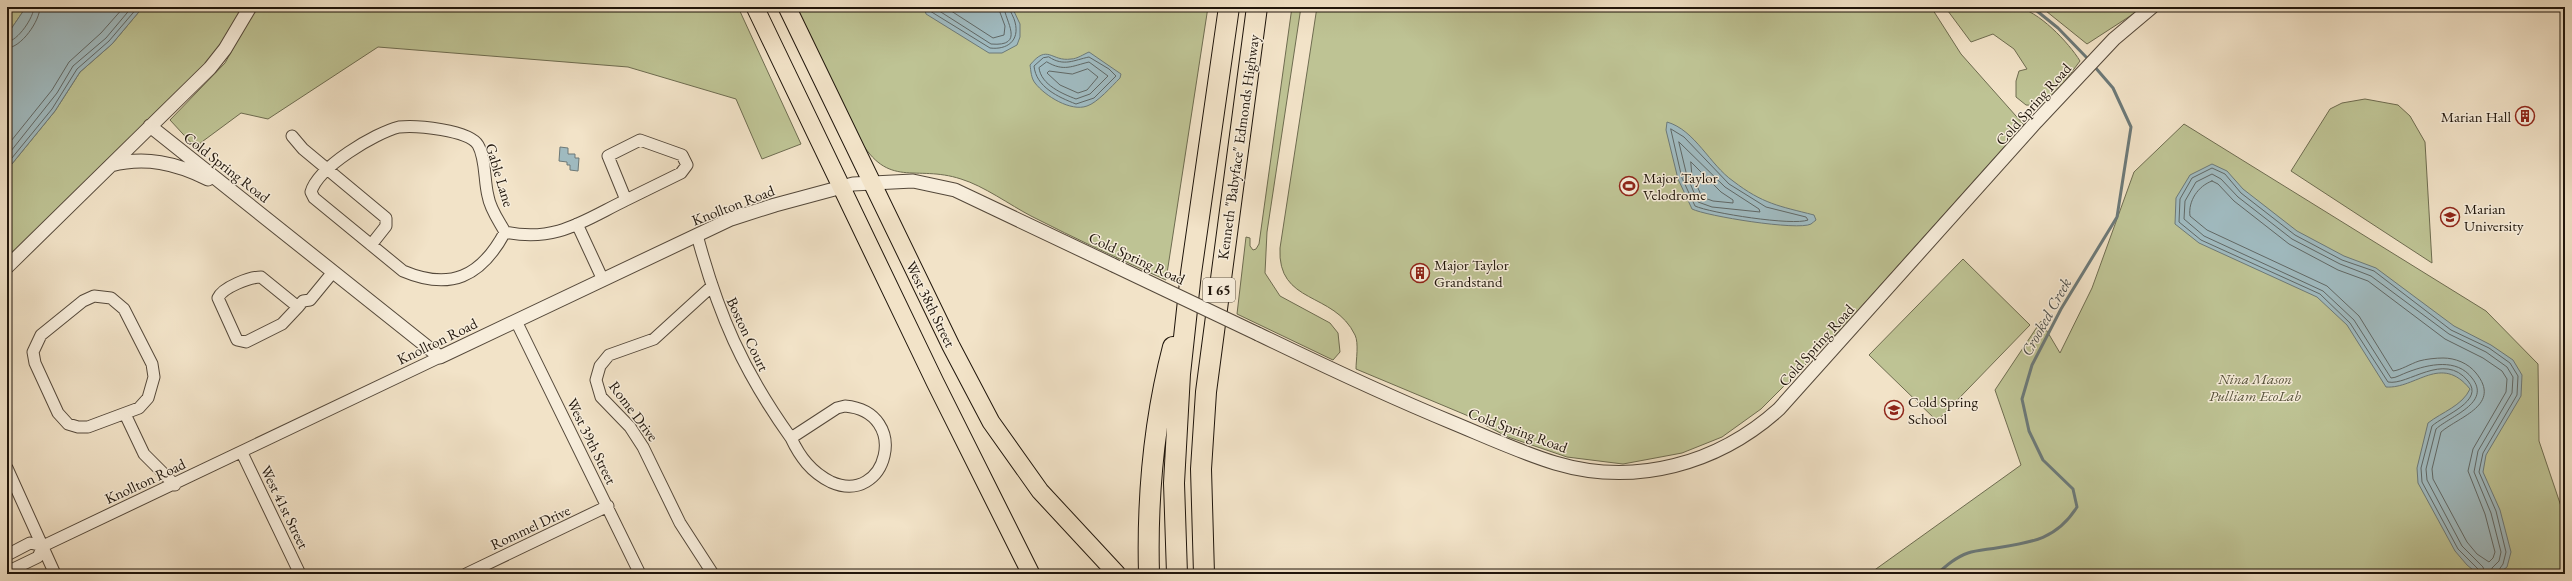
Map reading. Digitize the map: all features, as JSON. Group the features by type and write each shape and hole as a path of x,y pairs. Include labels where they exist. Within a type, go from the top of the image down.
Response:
{"highway":[{"name":"Kenneth \"Babyface\" Edmonds Highway","path":"1177,574 1174,517 1175,444 1191,273 1229,7"},
{"name":"Kenneth \"Babyface\" Edmonds Highway","path":"1204,574 1201,469 1206,392 1257,7"},
{"path":"1149,574 1150,510 1157,430 1164,380 1191,273"}],"main road":[{"name":"West 38th Street","path":"755,7 847,186 1031,574"},
{"name":"West 38th Street","path":"787,7 969,381 998,432 1040,491 1117,574"}],"street":[{"path":"7,267 218,58 250,7"},
{"name":"Cold Spring Road","path":"847,186 871,182 913,181 955,190 1393,398 1524,453 1586,470 1619,473 1677,466 1734,443 1779,409 2067,89 2114,39 2152,7"},
{"name":"Cold Spring Road","path":"150,126 440,357"},
{"name":"Gable Lane","path":"399,127 433,128 471,139 480,149 489,202 505,232 494,252 481,266 466,274 444,280 426,280 413,276 397,267 312,195 312,187 327,168 370,140 399,127"},
{"path":"292,136 386,218 386,226 371,245"},
{"path":"505,232 540,236 577,224 626,200 683,172 687,165 684,157 640,140 608,154 608,159 626,200"},
{"path":"111,165 130,160 163,162 188,169 231,190"},
{"name":"Knollton Road","path":"7,555 30,543 43,546 242,453 697,235 752,212 847,186"},
{"path":"577,224 603,280"},
{"name":"Boston Court","path":"697,235 711,287 724,323 745,367 791,438 797,451 812,469 824,478 847,487 861,484 873,476 882,464 886,450 883,431 878,422 872,415 854,407 837,408 791,438"},
{"path":"301,304 262,277 252,278 222,293 218,301 237,340 242,342 278,326 301,304 310,300 330,270"},
{"name":"Rome Drive","path":"711,287 654,339 608,355 600,366 596,380 601,397 630,427 643,447 680,523 713,574"},
{"path":"94,296 111,298 124,309 152,364 155,374 153,384 145,402 139,408 125,414 81,428 68,424 58,413 35,363 33,352 41,335 83,301 94,296"},
{"name":"West 39th Street","path":"516,321 640,574"},
{"path":"125,414 144,454 175,484"},
{"name":"West 41st Street","path":"242,453 300,574"},
{"path":"7,468 55,574"},
{"name":"Rommel Drive","path":"466,574 608,506"},
{"name":"Knollton Road","path":"7,572 38,557 43,546"}],"green space":[{"path":"1998,6 2025,9 2052,28 2068,45 2080,61 2065,81 2066,84 2044,106 2026,105 2016,97 2016,81 2019,71 2027,69 2014,49 1993,34 1971,42 1945,7"},
{"path":"7,7 26,7 7,35"},
{"path":"143,7 245,7 215,54 7,262 7,170 55,111 80,72 112,44"},
{"path":"256,7 738,7 801,144 762,159 736,99 628,67 378,47 268,119 241,113 195,147 170,120 225,63"},
{"path":"795,7 1208,7 1166,280 1048,225 970,182 945,175 892,170 881,164 870,154 859,138"},
{"path":"1292,7 1301,7 1267,232 1265,273 1280,296 1330,323 1338,333 1340,352 1333,360 1237,314 1246,237 1250,238 1250,246 1253,250 1256,249 1259,244"},
{"name":"Major Taylor Velodrome","path":"1317,7 1931,7 1961,54 2024,125 1842,328 1761,409 1722,437 1682,453 1623,464 1567,457 1508,437 1466,415 1356,369 1356,338 1346,321 1334,311 1297,289 1288,279 1282,266 1280,248"},
{"path":"2041,7 2144,7 2087,44"},
{"path":"2365,99 2398,105 2410,116 2425,142 2432,263 2291,171 2330,109 2342,103"},
{"name":"Nina Mason Pulliam EcoLab","path":"2184,124 2486,311 2538,364 2539,441 2565,518 2565,574 1869,574 2021,465 1995,390 2041,321 2060,353 2092,288 2134,172"},
{"path":"1963,259 2030,325 1937,421 1869,355"}],"water":[{"path":"26,7 143,7 112,44 80,72 55,111 7,170 7,35"},
{"path":"924,7 1012,7 1020,24 1020,37 1017,45 1002,53 989,53 926,14"},
{"path":"1089,52 1121,74 1120,78 1109,90 1091,104 1081,107 1066,105 1045,93 1034,81 1031,74 1030,65 1041,55 1046,54 1064,59 1073,59"},
{"path":"1667,122 1686,132 1725,174 1753,195 1772,203 1814,215 1816,220 1811,224 1803,226 1789,226 1732,219 1692,209 1678,179 1666,130"},
{"path":"560,147 568,148 568,154 575,154 575,158 579,158 578,171 570,170 570,165 567,165 567,162 559,161"},
{"path":"2212,164 2227,171 2243,189 2297,231 2344,256 2376,268 2454,326 2491,345 2513,360 2522,375 2521,396 2486,455 2483,472 2500,510 2511,552 2507,567 2498,574 2478,574 2467,565 2455,551 2418,483 2417,468 2428,423 2462,400 2470,389 2459,379 2449,374 2439,373 2428,375 2397,386 2386,387 2347,325 2317,297 2199,243 2175,224 2176,198 2190,175"}],"waterway":[{"name":"Crooked Creek","path":"2032,7 2058,28 2089,60"},
{"name":"Crooked Creek","path":"1937,574 1955,559 1968,553 2016,545 2039,539 2050,534 2068,519 2077,507 2073,489 2043,460 2029,431 2022,399 2032,365 2061,309 2117,217 2131,127 2113,88 2094,66"}],"place":[{"name":"Marian Hall","path":"2525,116"},
{"name":"Major Taylor Velodrome","path":"1629,186"},
{"name":"Marian University","path":"2450,217"},
{"name":"Major Taylor Grandstand","path":"1420,273"},
{"name":"Cold Spring School","path":"1894,410"}]}
